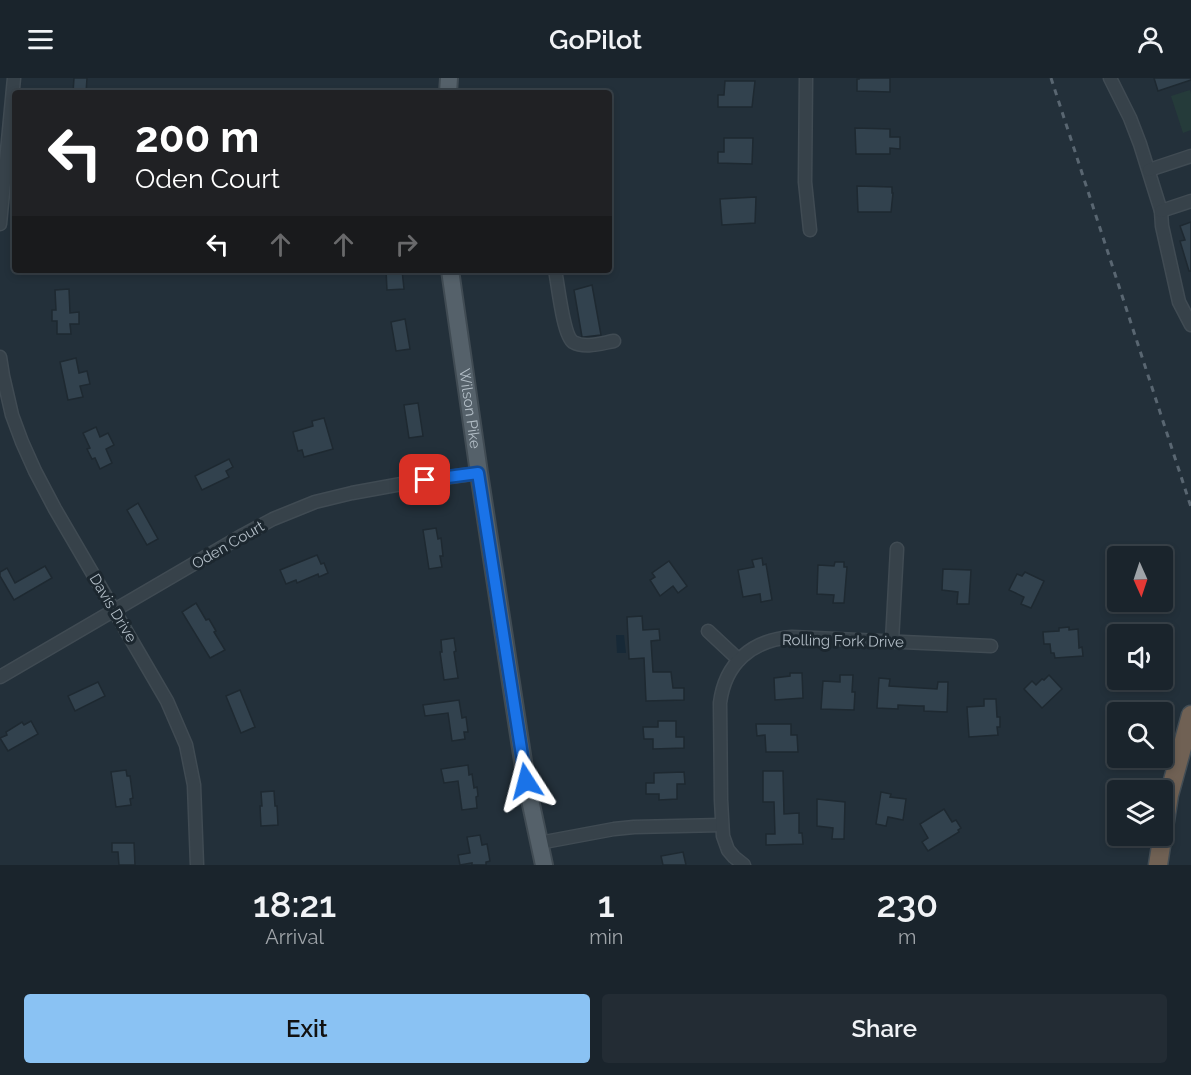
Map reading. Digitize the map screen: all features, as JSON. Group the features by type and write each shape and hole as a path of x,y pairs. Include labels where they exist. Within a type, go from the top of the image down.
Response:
{"highway":[{"path":"1158,865 1169,795 1191,715"}],"main road":[{"name":"Wilson Pike","path":"450,273 478,473 526,781 544,865"}],"street":[{"path":"806,78 805,182 810,230"},
{"path":"1110,78 1130,118 1149,170 1161,212 1162,226 1181,309 1191,325"},
{"path":"0,224 12,99"},
{"path":"1149,170 1191,156"},
{"path":"1161,212 1191,201"},
{"path":"556,273 568,337 581,345 615,341"},
{"name":"Davis Drive","path":"0,357 12,415 35,471 167,701 186,745 194,785 196,865"},
{"name":"Oden Court","path":"0,678 273,519 315,502 352,493 478,473"},
{"path":"892,641 897,549"},
{"path":"708,630 739,660"},
{"name":"Rolling Fork Drive","path":"744,865 728,850 724,840 720,703 726,678 739,660 752,649 770,640 792,637 991,646"},
{"path":"539,843 634,827 723,825"}],"green space":[{"path":"1190,90 1191,130 1183,133 1171,96"}],"water":[{"path":"616,635 624,635 626,653 617,653"}],"building":[{"path":"74,78 87,78 86,90 73,90"},
{"path":"890,78 890,92 857,91 857,79"},
{"path":"1154,78 1191,78 1191,80 1158,91"},
{"path":"725,81 755,81 752,107 718,107 718,95 724,95"},
{"path":"855,128 890,129 890,137 900,137 900,149 890,148 890,154 856,154"},
{"path":"724,138 753,138 752,164 718,163 718,152 724,152"},
{"path":"857,186 892,187 891,212 858,212"},
{"path":"756,197 755,223 722,225 720,199"},
{"path":"1191,222 1191,271 1189,271 1180,241 1185,240 1180,226"},
{"path":"386,273 402,273 404,289 387,290"},
{"path":"592,285 601,335 582,337 574,290"},
{"path":"69,289 70,313 79,312 79,324 70,324 71,334 57,334 57,321 52,321 52,310 56,310 55,290"},
{"path":"405,319 410,349 396,351 391,322"},
{"path":"76,358 79,373 87,371 90,384 80,386 83,397 68,400 60,362"},
{"path":"418,403 423,436 409,438 404,405"},
{"path":"324,418 333,449 304,457 302,450 298,451 293,432 313,426 312,421"},
{"path":"96,427 100,437 108,433 114,445 106,449 112,463 100,469 95,458 92,459 87,449 90,448 83,433"},
{"path":"229,459 233,467 226,471 229,477 202,490 195,476"},
{"path":"138,503 158,539 147,545 127,510"},
{"path":"436,528 438,539 441,538 442,567 429,569 423,530"},
{"path":"317,555 321,564 324,563 328,573 319,577 318,574 297,583 296,580 286,584 280,570"},
{"path":"762,558 763,565 766,564 772,600 761,602 760,594 743,597 738,570 754,567 752,560"},
{"path":"669,561 687,586 678,593 673,586 660,596 650,580 655,577 652,573"},
{"path":"835,562 844,562 844,567 847,567 844,603 833,603 834,595 817,594 818,565 834,566"},
{"path":"45,566 52,578 14,600 0,576 0,572 7,568 15,583"},
{"path":"943,569 971,570 969,604 957,604 958,592 942,590"},
{"path":"1025,572 1044,581 1031,608 1021,604 1024,597 1009,590 1017,574 1022,576"},
{"path":"196,603 206,620 209,619 225,650 210,658 182,612"},
{"path":"642,616 643,630 659,629 660,640 651,641 653,672 671,672 673,688 684,688 684,700 646,701 644,658 629,659 627,617"},
{"path":"1069,627 1069,630 1078,629 1079,648 1082,647 1083,656 1055,658 1054,653 1051,653 1050,644 1044,644 1043,632 1059,631 1059,628"},
{"path":"454,638 458,678 444,680 440,652 442,652 441,640"},
{"path":"790,673 802,673 803,698 775,700 774,678 790,676"},
{"path":"840,675 853,675 854,710 821,709 823,681 840,682"},
{"path":"1049,675 1062,689 1042,708 1024,689 1032,681 1036,685"},
{"path":"879,678 890,679 889,686 937,689 938,682 948,682 947,712 924,711 924,706 898,705 898,709 877,708"},
{"path":"98,682 105,696 75,711 68,696"},
{"path":"240,690 255,727 241,733 226,696"},
{"path":"984,699 996,699 997,717 1000,717 1000,727 997,727 998,735 969,737 967,707 984,706"},
{"path":"459,700 462,718 466,717 468,732 464,732 465,739 452,741 448,713 425,716 423,705"},
{"path":"31,721 38,734 8,751 0,738 22,722 24,725"},
{"path":"658,721 676,721 676,737 684,737 684,748 653,749 653,739 644,739 643,727 658,727"},
{"path":"756,724 791,724 791,735 797,735 798,752 766,752 765,735 757,736"},
{"path":"468,765 474,788 477,787 477,808 462,810 458,781 444,783 441,769"},
{"path":"126,770 127,776 130,776 133,798 130,799 131,805 116,807 111,772"},
{"path":"763,771 783,771 784,814 799,813 799,833 802,833 803,844 766,845 766,834 775,834 774,802 763,802"},
{"path":"684,772 685,784 677,784 677,799 659,800 659,794 646,794 646,783 654,783 654,773"},
{"path":"274,791 278,825 261,826 261,792"},
{"path":"881,792 891,794 890,797 906,799 903,820 888,817 886,826 876,824"},
{"path":"817,799 845,802 844,839 832,839 833,828 817,826"},
{"path":"944,809 952,822 956,820 961,828 959,832 928,851 922,842 928,838 920,824"},
{"path":"480,835 482,845 487,844 490,861 486,862 486,865 472,865 472,863 460,865 458,855 470,853 467,837"},
{"path":"112,843 134,843 135,865 119,865 118,852 112,852"},
{"path":"683,852 686,865 663,865 661,856"}],"railway":[{"path":"1051,78 1191,507"}],"route":[{"path":"425,480 478,473 526,781"}]}
